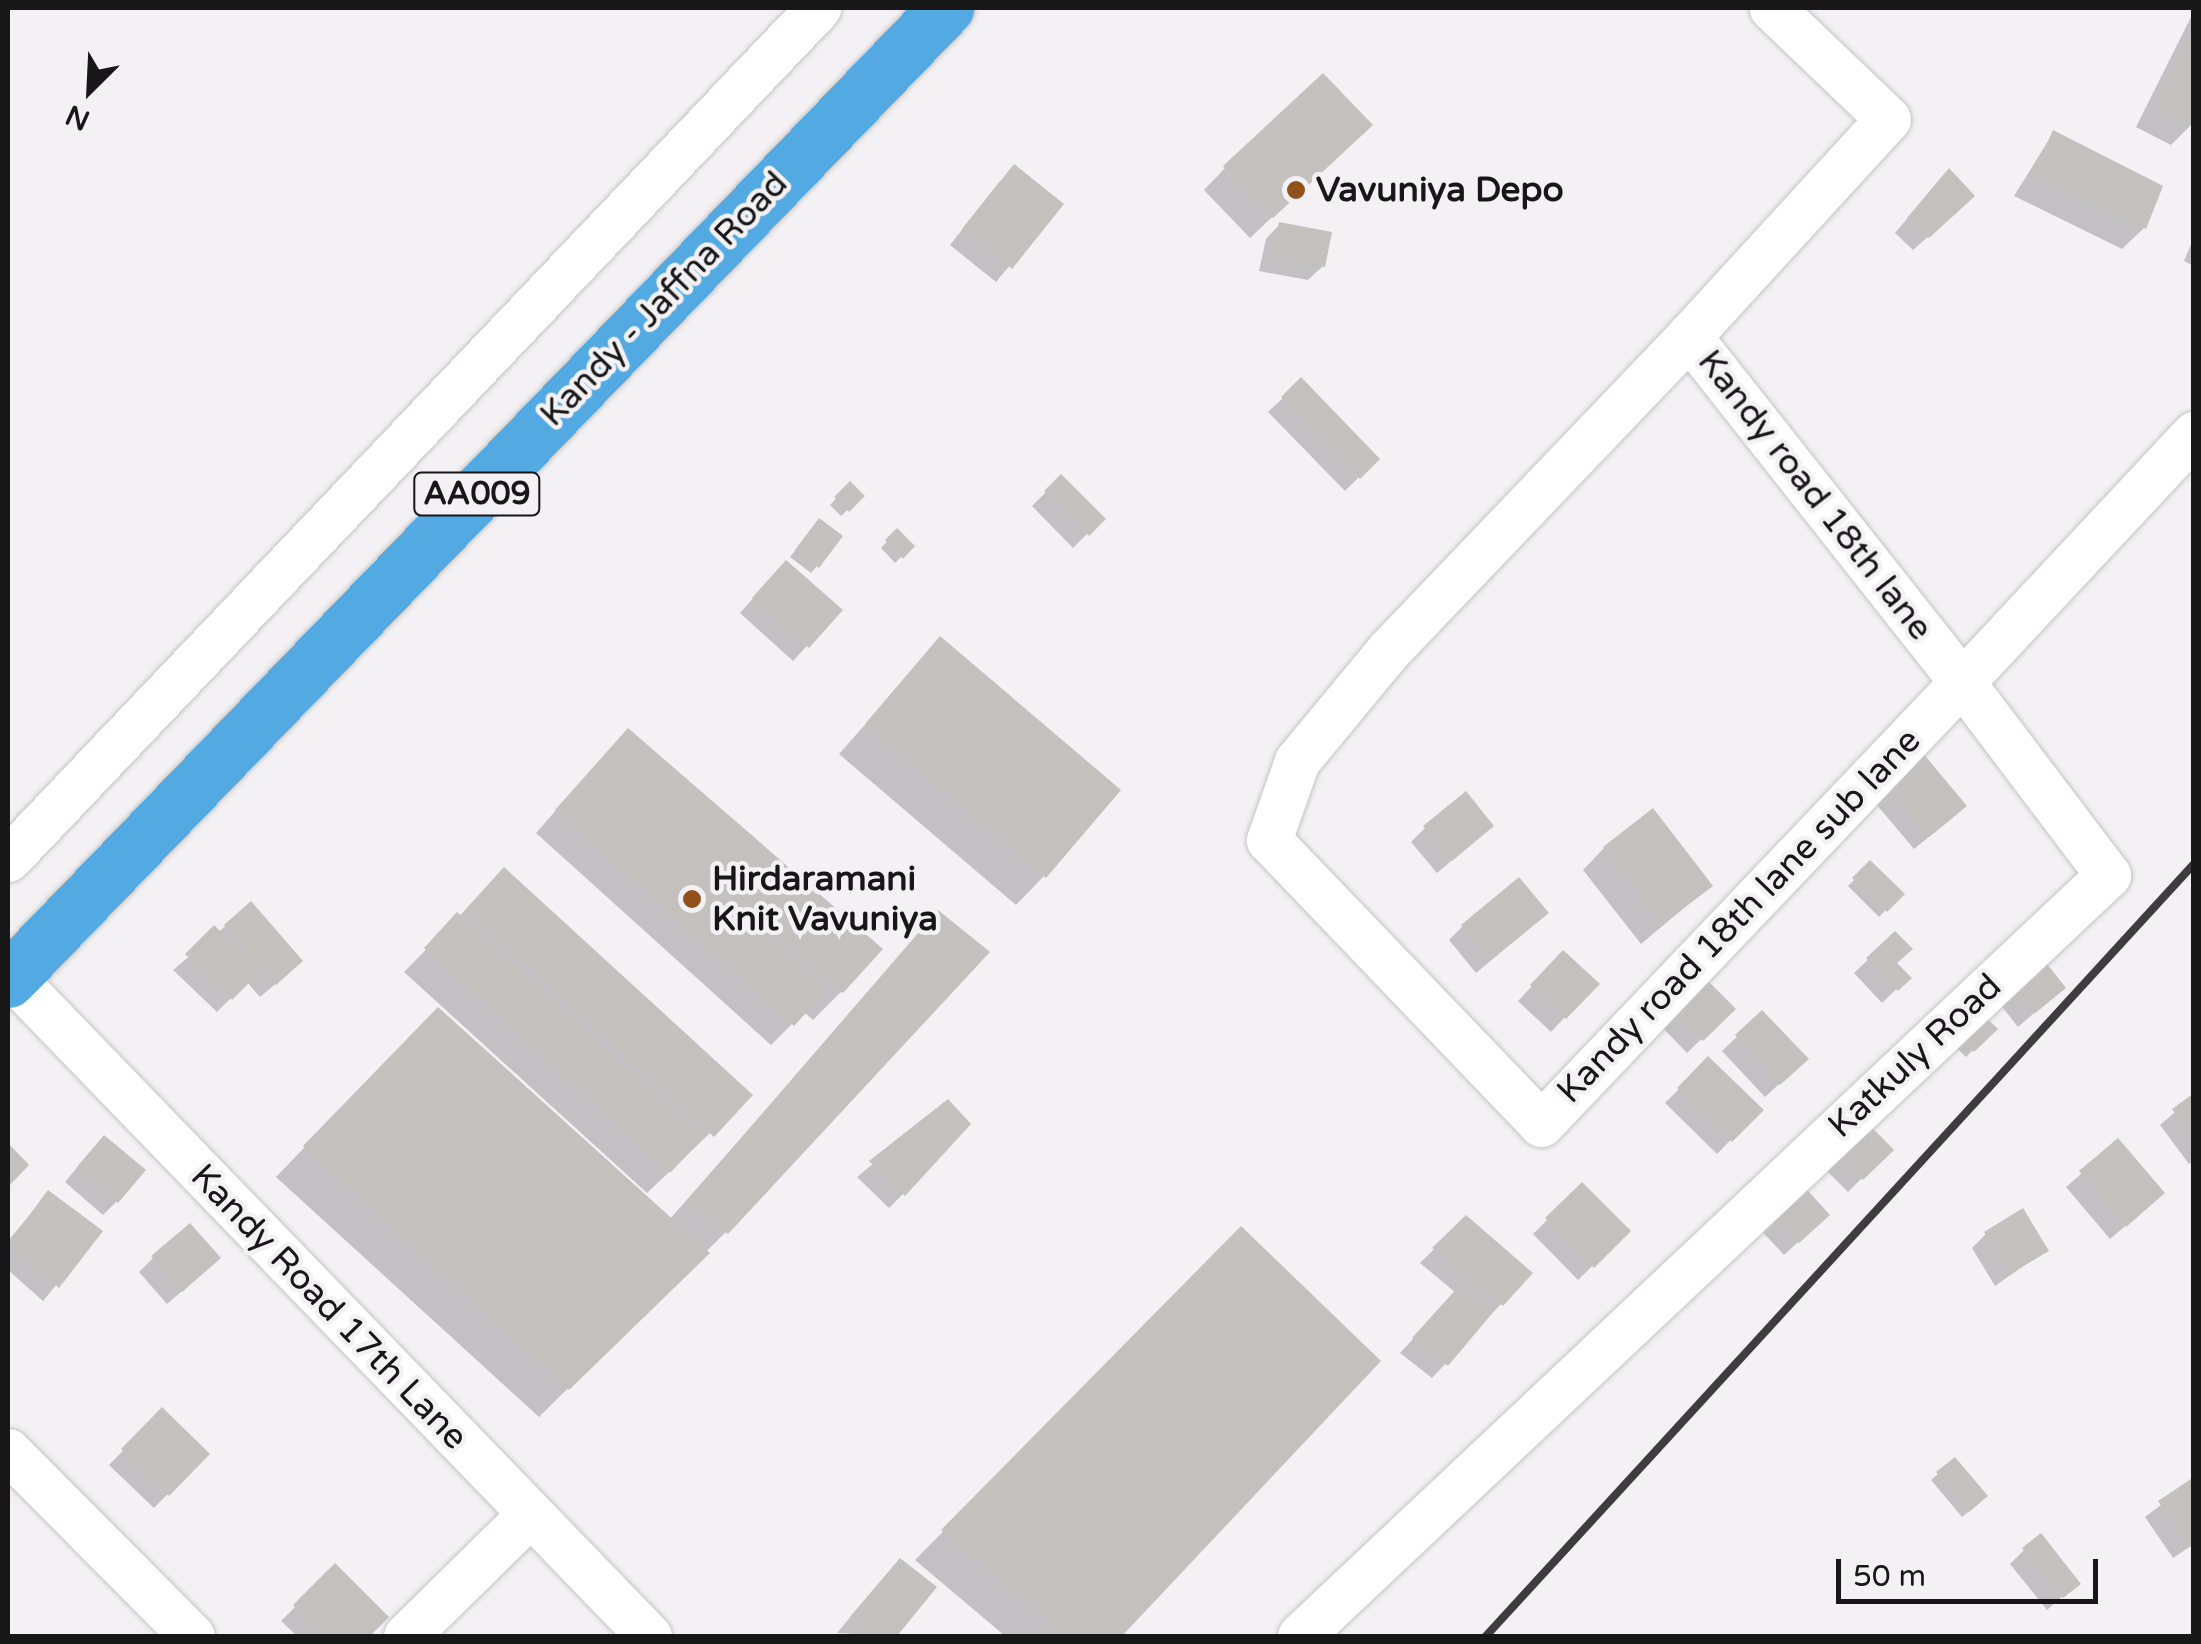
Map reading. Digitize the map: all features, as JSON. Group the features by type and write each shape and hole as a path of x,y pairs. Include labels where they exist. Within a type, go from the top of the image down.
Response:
{"highway":[{"name":"Kandy - Jaffna Road","path":"9,978 946,8"}],"street":[{"path":"8,859 818,8"},
{"name":"Kandy road 18th lane","path":"1772,8 1888,119 1690,336 1962,682"},
{"name":"Kandy road 18th lane sub lane","path":"1690,336 1388,651 1298,762 1269,840 1541,1124 1962,682"},
{"path":"1962,682 2194,434"},
{"name":"Katkuly Road","path":"1300,1636 2108,875 1962,682"},
{"name":"Kandy Road 17th Lane","path":"9,978 648,1636"},
{"path":"8,1451 192,1636"},
{"path":"406,1636 528,1514"}],"building":[{"path":"2194,29 2194,124 2156,105"},
{"path":"1323,73 1373,125 1273,218 1223,166"},
{"path":"2053,130 2163,186 2146,229 2033,174"},
{"path":"1014,164 1064,204 1012,269 962,229"},
{"path":"1949,168 1975,196 1929,238 1907,218"},
{"path":"1279,222 1332,232 1325,267 1272,257"},
{"path":"1301,377 1380,459 1360,479 1281,397"},
{"path":"1061,474 1106,519 1089,536 1044,491"},
{"path":"850,481 865,496 849,512 834,497"},
{"path":"819,518 843,536 819,568 795,550"},
{"path":"897,528 915,546 903,559 885,540"},
{"path":"786,560 843,610 809,648 752,598"},
{"path":"940,636 1121,790 1046,878 865,724"},
{"path":"628,728 883,949 843,993 635,812 828,989 794,1026 555,810"},
{"path":"1921,751 1967,806 1929,837 1883,782"},
{"path":"1466,791 1494,826 1452,861 1423,826"},
{"path":"1653,808 1713,886 1663,924 1603,847"},
{"path":"1870,860 1905,894 1887,912 1852,878"},
{"path":"504,867 753,1095 714,1137 465,910"},
{"path":"1519,877 1549,913 1491,960 1461,925"},
{"path":"251,901 303,961 276,985 224,925"},
{"path":"938,910 990,952 728,1234 685,1203"},
{"path":"457,912 704,1137 670,1173 424,948"},
{"path":"214,925 261,971 232,1000 185,954"},
{"path":"1895,931 1913,949 1897,963 1912,978 1898,991 1866,958"},
{"path":"1563,950 1600,984 1566,1019 1530,985"},
{"path":"2044,960 2066,988 2034,1014 2011,987"},
{"path":"1700,973 1736,1009 1703,1041 1668,1005"},
{"path":"438,1007 710,1253 569,1390 303,1146"},
{"path":"1975,1007 1998,1029 1974,1052 1952,1031"},
{"path":"1762,1010 1809,1059 1780,1085 1735,1035"},
{"path":"1708,1056 1764,1110 1732,1142 1677,1088"},
{"path":"2194,1093 2194,1138 2172,1109"},
{"path":"948,1099 971,1124 905,1196 869,1161"},
{"path":"1859,1114 1894,1150 1863,1180 1828,1144"},
{"path":"104,1135 146,1170 118,1203 77,1167"},
{"path":"2118,1138 2165,1193 2126,1227 2079,1171"},
{"path":"8,1143 29,1165 8,1187"},
{"path":"1798,1180 1830,1215 1799,1243 1767,1208"},
{"path":"1582,1182 1631,1231 1594,1268 1545,1218"},
{"path":"48,1190 103,1231 59,1288 8,1244"},
{"path":"2023,1208 2049,1251 2010,1274 1984,1232"},
{"path":"1466,1215 1533,1273 1503,1306 1432,1248"},
{"path":"190,1223 221,1258 182,1292 151,1256"},
{"path":"1241,1226 1381,1361 1122,1636 1067,1636 941,1530"},
{"path":"1459,1286 1494,1311 1448,1366 1412,1338"},
{"path":"162,1407 210,1454 169,1496 121,1449"},
{"path":"1955,1457 1988,1496 1969,1512 1936,1472"},
{"path":"2194,1477 2194,1542 2188,1546 2158,1501"},
{"path":"2041,1533 2081,1584 2063,1598 2022,1548"},
{"path":"900,1558 937,1587 897,1636 875,1636 849,1618"},
{"path":"335,1563 389,1617 370,1636 325,1636 293,1605"}],"railway":[{"path":"1486,1636 2194,864"}],"place":[{"name":"Vavuniya Depo","path":"1296,190"},
{"name":"Hirdaramani Knit Vavuniya","path":"692,899"}]}
